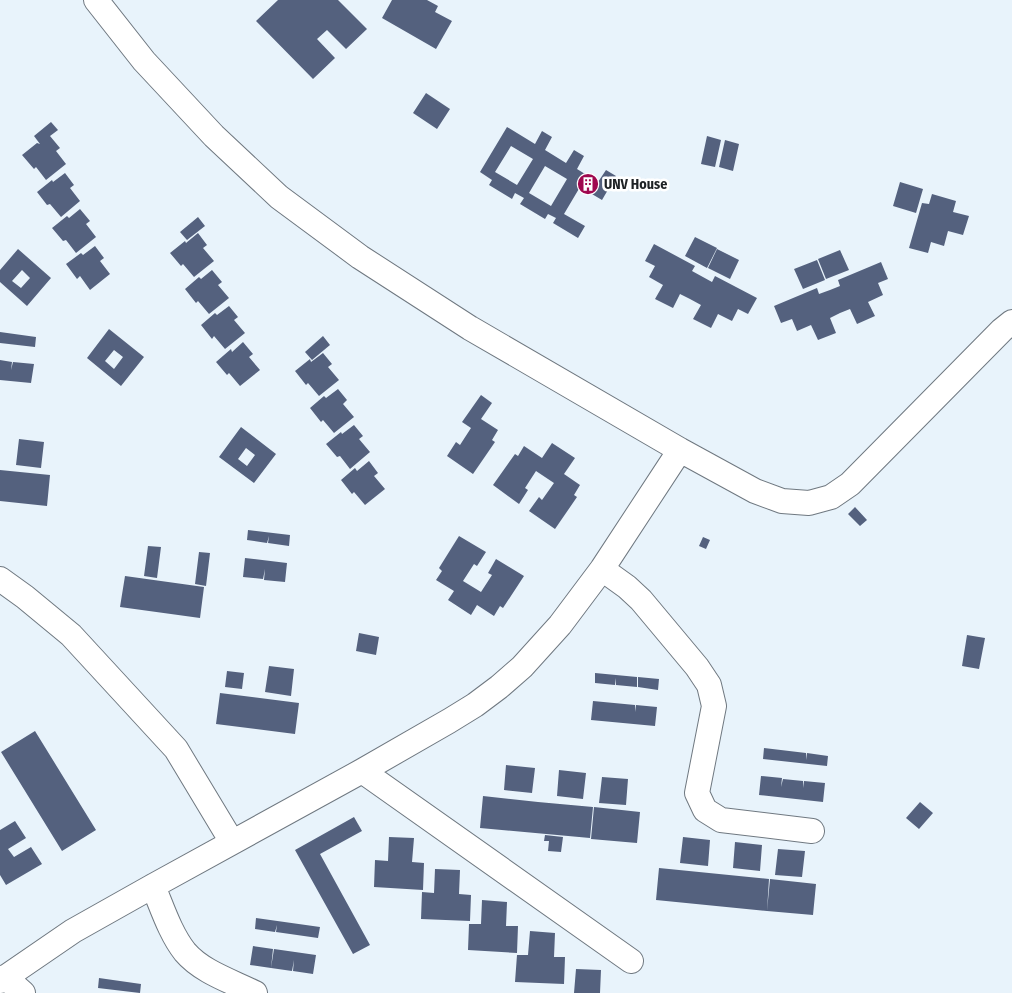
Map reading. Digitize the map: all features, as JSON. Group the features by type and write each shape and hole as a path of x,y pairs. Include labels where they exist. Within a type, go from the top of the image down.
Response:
{"street":[{"path":"96,0 144,61 214,136 279,196 360,257 470,328 680,450 755,491 782,501 809,504 831,497 850,484 1012,322"},
{"path":"23,993 3,979 73,932 456,717 476,705 499,687 522,667 560,625 602,569 680,450"},
{"path":"602,569 641,600 697,666 709,685 714,706 697,793 704,810 721,820 812,831"},
{"path":"0,579 25,597 70,635 176,749 232,842"},
{"path":"362,771 631,961"},
{"path":"153,886 173,934 185,952 203,968 255,993"}],"building":[{"path":"278,0 338,0 367,29 346,49 327,30 317,39 335,58 313,79 256,21"},
{"path":"392,0 427,0 438,6 435,12 452,21 436,49 382,18"},
{"path":"426,93 450,109 437,129 413,113"},
{"path":"51,122 58,130 50,136 60,148 56,151 66,164 46,180 36,167 34,169 22,155 37,143 40,144 34,136"},
{"name":"UNV House","path":"507,127 535,144 542,131 552,137 545,150 566,163 574,150 584,156 577,169 598,182 606,170 616,176 602,200 580,187 564,214 585,226 578,238 553,223 556,218 548,214 545,219 520,204 524,198 515,193 512,199 489,185 492,180 480,172","holes":["511,146 533,159 517,185 495,172","545,166 567,179 551,206 529,193"]},
{"path":"707,136 721,140 715,167 701,164"},
{"path":"725,140 739,144 733,171 719,167"},
{"path":"65,173 74,185 70,188 80,201 61,217 50,204 47,205 37,192 52,180 53,182"},
{"path":"900,182 923,189 916,213 893,206"},
{"path":"932,194 956,201 953,212 969,216 963,235 948,231 944,246 931,242 928,253 909,248 922,203 929,204"},
{"path":"80,209 90,221 86,224 96,237 76,253 66,240 63,241 52,228 67,216 69,218"},
{"path":"198,217 205,226 187,240 180,232"},
{"path":"198,233 207,245 203,248 214,261 194,277 170,253"},
{"path":"695,237 717,248 707,268 685,256"},
{"path":"654,244 695,266 692,271 712,282 715,276 757,298 748,314 738,309 732,321 718,314 711,328 693,319 701,305 690,299 680,294 673,308 655,299 663,285 649,277 655,266 645,261"},
{"path":"95,246 104,258 100,261 110,274 90,290 80,276 77,279 66,264"},
{"path":"18,249 51,278 27,306 0,282 0,270","holes":["22,270 30,278 21,288 12,281"]},
{"path":"717,249 739,260 730,279 708,268"},
{"path":"840,250 849,270 826,279 818,259"},
{"path":"817,260 825,280 803,289 794,269"},
{"path":"881,262 888,279 878,283 883,295 868,302 875,316 857,324 850,309 840,313 830,318 836,333 818,340 811,325 797,331 792,319 781,323 774,306 817,288 819,294 840,286 838,280"},
{"path":"212,270 222,282 218,285 229,298 209,314 198,301 196,303 185,289 199,277 201,279"},
{"path":"229,306 238,317 234,320 245,333 225,349 214,336 212,339 201,325 215,313 217,315"},
{"path":"109,329 144,357 121,386 87,358","holes":["114,350 123,357 114,369 105,361"]},
{"path":"0,332 36,337 35,347 0,343"},
{"path":"323,336 330,345 312,360 305,352"},
{"path":"243,342 253,354 249,357 260,370 240,386 216,362 231,349 232,352"},
{"path":"323,353 332,364 328,367 339,380 319,396 308,383 306,385 295,371 310,359 311,362"},
{"path":"0,360 12,362 11,370 13,362 34,364 31,383 0,380"},
{"path":"338,389 347,400 343,404 354,417 334,433 323,420 321,422 310,408 324,396 326,398"},
{"path":"481,395 492,403 481,419 498,430 492,440 495,442 473,474 447,456 456,442 460,445 471,428 462,422"},
{"path":"354,425 363,436 359,439 370,452 350,469 340,456 337,457 326,444 341,432 342,434"},
{"path":"241,427 276,454 254,483 219,457","holes":["246,448 255,455 247,466 238,459"]},
{"path":"19,439 44,442 41,468 16,465"},
{"path":"552,443 575,458 564,474 580,485 574,495 577,497 555,529 529,511 539,497 542,500 554,483 536,471 525,488 528,490 519,504 493,485 515,454 518,456 524,446 542,458"},
{"path":"369,461 378,473 374,476 385,489 365,505 354,492 352,494 341,480 355,468 357,471"},
{"path":"0,470 50,475 47,506 0,501"},
{"path":"855,507 867,520 860,526 848,514"},
{"path":"248,530 290,535 289,546 268,543 269,536 267,543 247,540"},
{"path":"459,536 486,552 477,566 474,564 463,581 481,592 492,575 488,573 496,559 524,576 503,608 500,606 494,616 477,605 471,615 448,600 454,591 436,580 442,571 439,568"},
{"path":"703,537 710,540 706,549 699,546"},
{"path":"148,546 161,547 157,578 144,576"},
{"path":"199,552 210,553 206,586 195,584"},
{"path":"245,558 287,563 285,582 264,580 265,569 263,579 243,577"},
{"path":"125,576 204,587 200,618 120,607"},
{"path":"359,633 379,637 376,655 356,651"},
{"path":"967,635 985,638 979,669 962,666"},
{"path":"269,666 294,669 291,696 265,692"},
{"path":"227,671 244,673 242,689 225,687"},
{"path":"595,673 637,677 637,687 616,685 616,678 615,685 595,683"},
{"path":"638,677 659,679 658,690 638,687"},
{"path":"220,693 299,703 295,734 216,724"},
{"path":"593,701 635,705 635,712 636,705 657,707 655,726 591,720"},
{"path":"35,731 96,830 62,851 1,752"},
{"path":"764,748 806,753 806,760 807,753 828,756 827,766 763,759"},
{"path":"506,765 535,768 532,793 504,790"},
{"path":"559,770 586,773 583,799 557,796"},
{"path":"761,776 782,778 781,787 783,779 803,781 803,788 804,781 825,783 823,802 759,795"},
{"path":"602,777 628,779 626,805 599,803"},
{"path":"483,796 593,807 590,838 480,828"},
{"path":"920,802 933,813 919,829 906,818"},
{"path":"594,807 640,812 637,843 591,839"},
{"path":"354,817 362,831 320,854 370,945 353,954 295,850"},
{"path":"15,821 26,838 8,849 14,857 31,847 42,864 6,885 0,875 0,830"},
{"path":"545,835 563,837 561,852 548,851 549,841 544,841"},
{"path":"389,837 414,838 412,862 424,863 423,890 374,887 375,860 388,861"},
{"path":"683,837 710,840 708,866 680,863"},
{"path":"735,842 762,845 760,871 733,868"},
{"path":"778,849 805,851 802,877 775,875"},
{"path":"659,868 769,879 767,911 656,900"},
{"path":"435,869 460,870 459,894 471,895 470,921 421,919 422,892 434,893"},
{"path":"770,879 816,884 813,915 767,911"},
{"path":"482,900 507,902 506,926 518,926 517,953 468,950 469,924 481,924"},
{"path":"256,918 320,927 318,938 276,932 277,925 275,932 255,929"},
{"path":"530,931 555,933 554,957 565,957 564,984 515,982 517,955 528,955"},
{"path":"253,946 273,949 271,968 250,965"},
{"path":"274,949 316,955 313,974 293,971 294,960 292,971 271,968"},
{"path":"576,969 601,970 600,993 574,993"},
{"path":"99,978 141,984 140,993 98,988"}],"place":[{"name":"UNV House","path":"588,184"}]}
